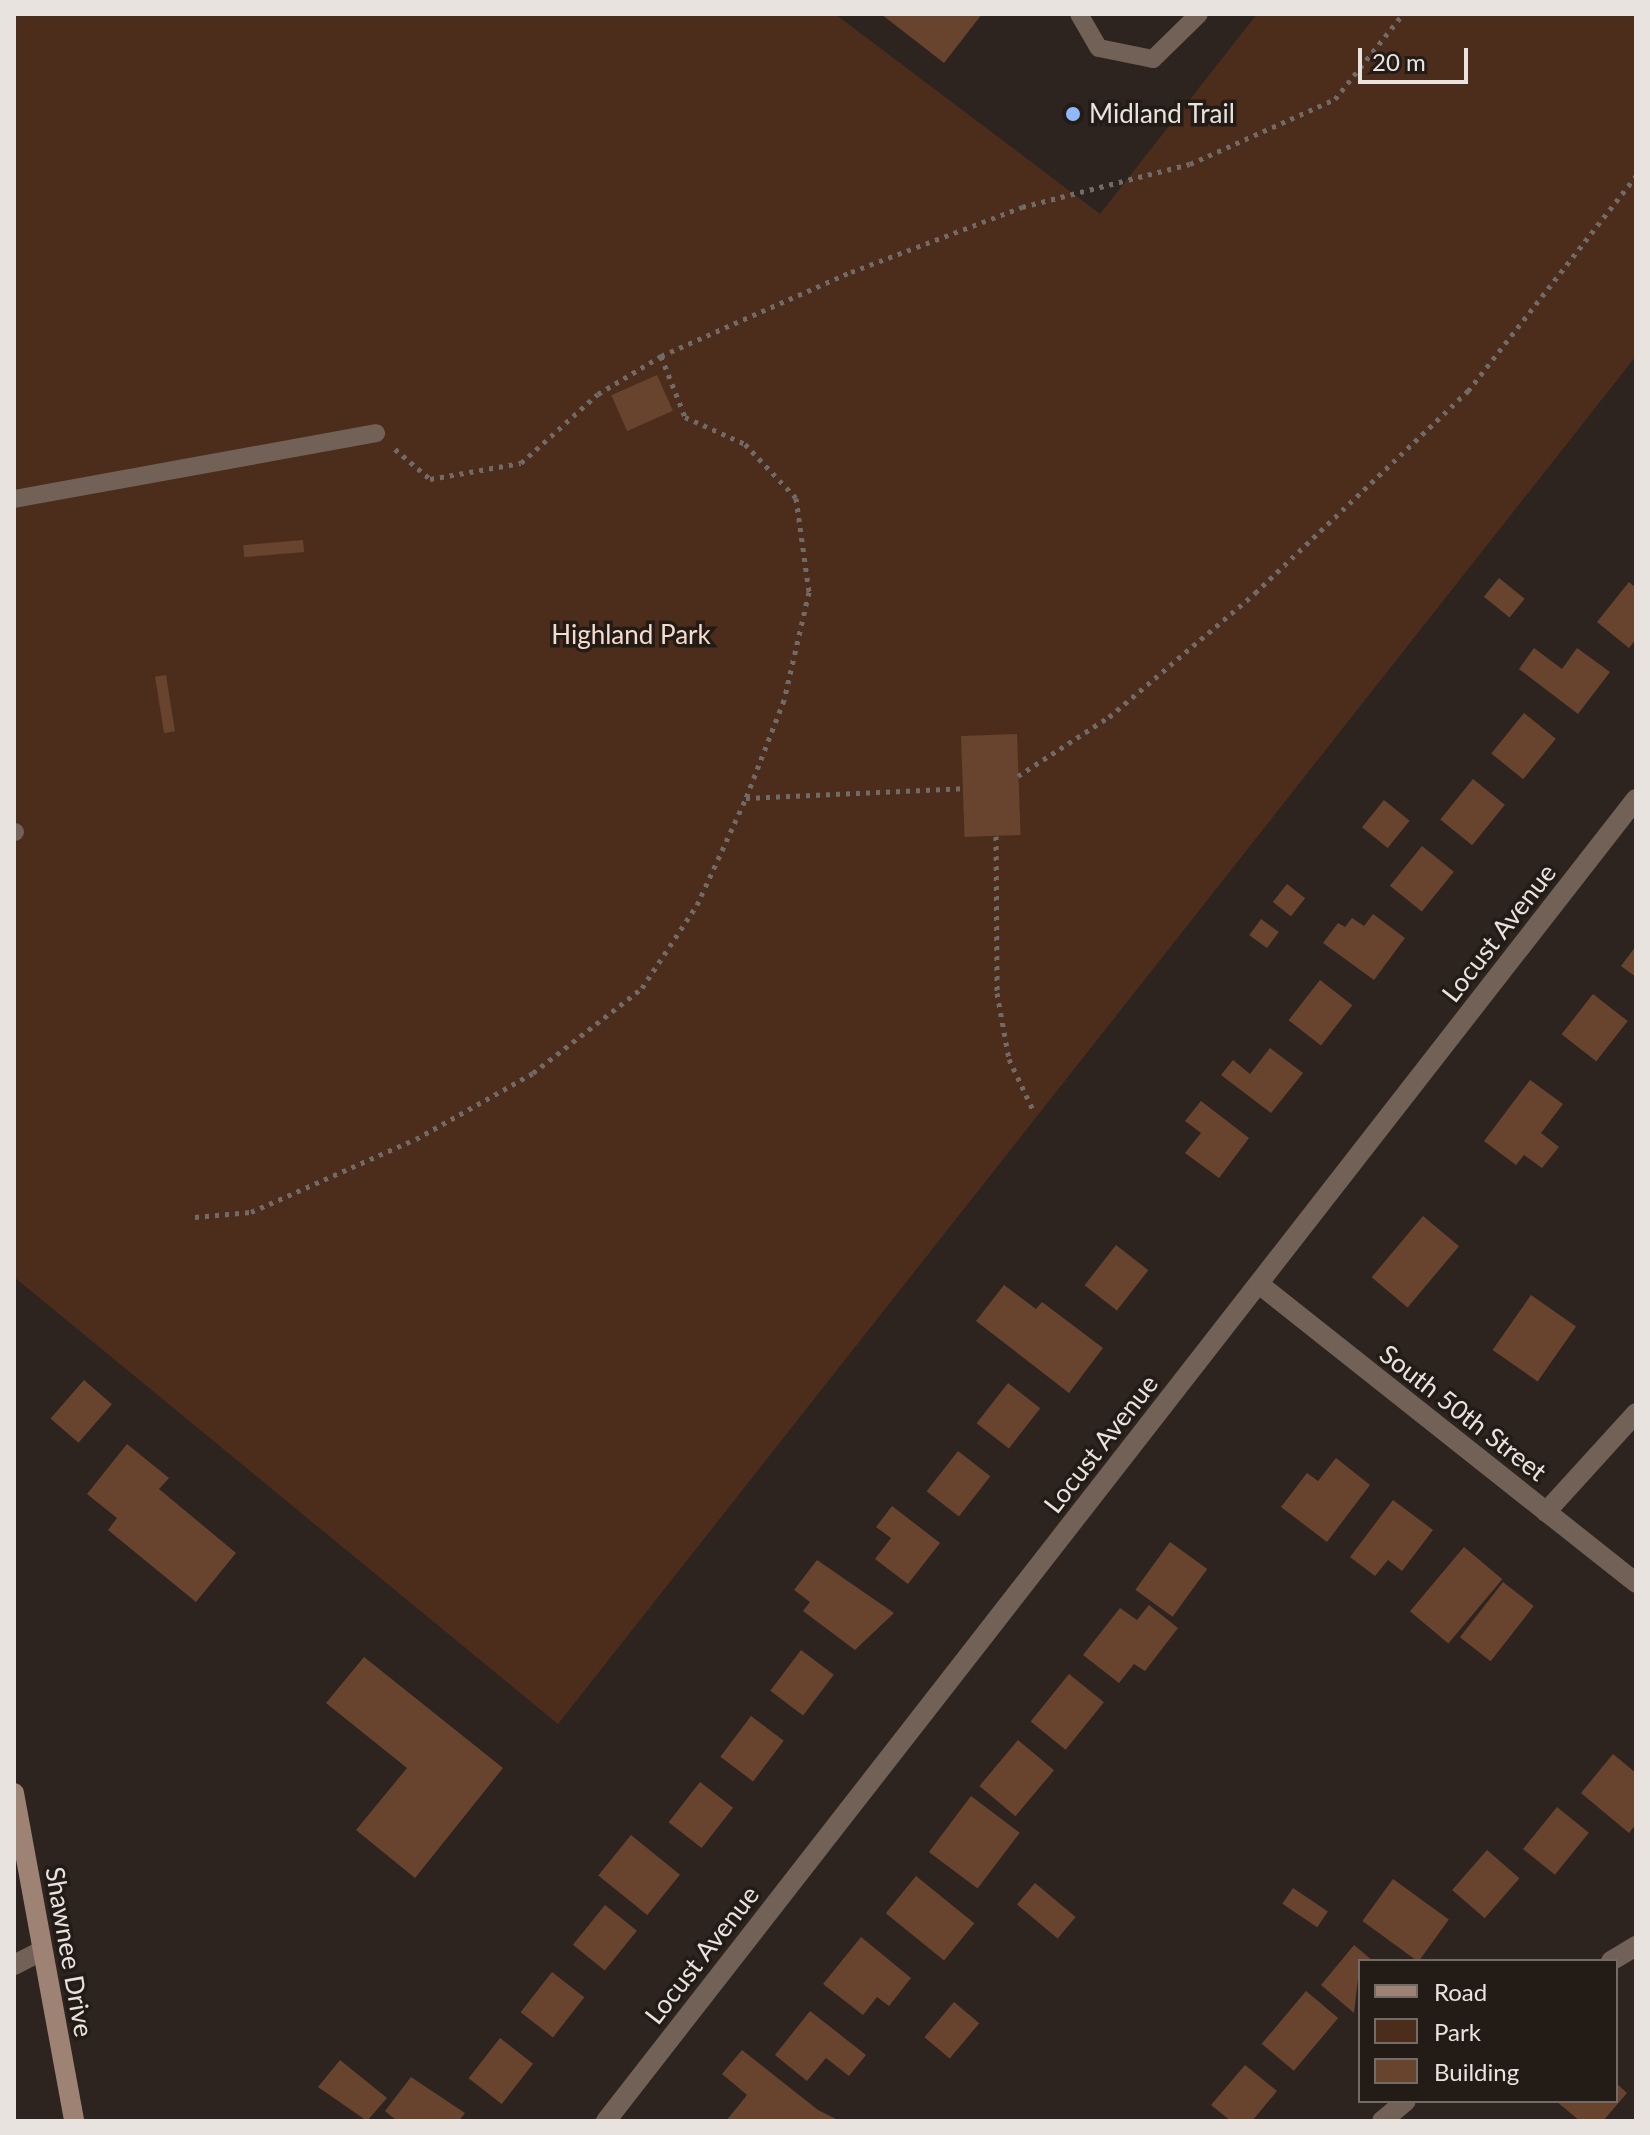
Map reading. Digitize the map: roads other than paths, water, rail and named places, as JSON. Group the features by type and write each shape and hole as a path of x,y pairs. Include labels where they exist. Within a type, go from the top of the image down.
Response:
{"main road":[{"name":"Shawnee Drive","path":"14,1793 74,2121"}],"street":[{"name":"Locust Avenue","path":"606,2121 1636,799"},
{"name":"South 50th Street","path":"1259,1284 1636,1583"},
{"path":"1546,1512 1636,1413"},
{"path":"1614,1959 1636,1946"},
{"path":"14,1965 42,1951"},
{"path":"1382,2121 1404,2103"}],"lane":[{"path":"1079,14 1099,48 1153,59 1199,14"},
{"path":"14,499 376,433"}],"place":[{"name":"Midland Trail","path":"1073,114"}],"park label":[{"name":"Highland Park","path":"631,635"}]}
